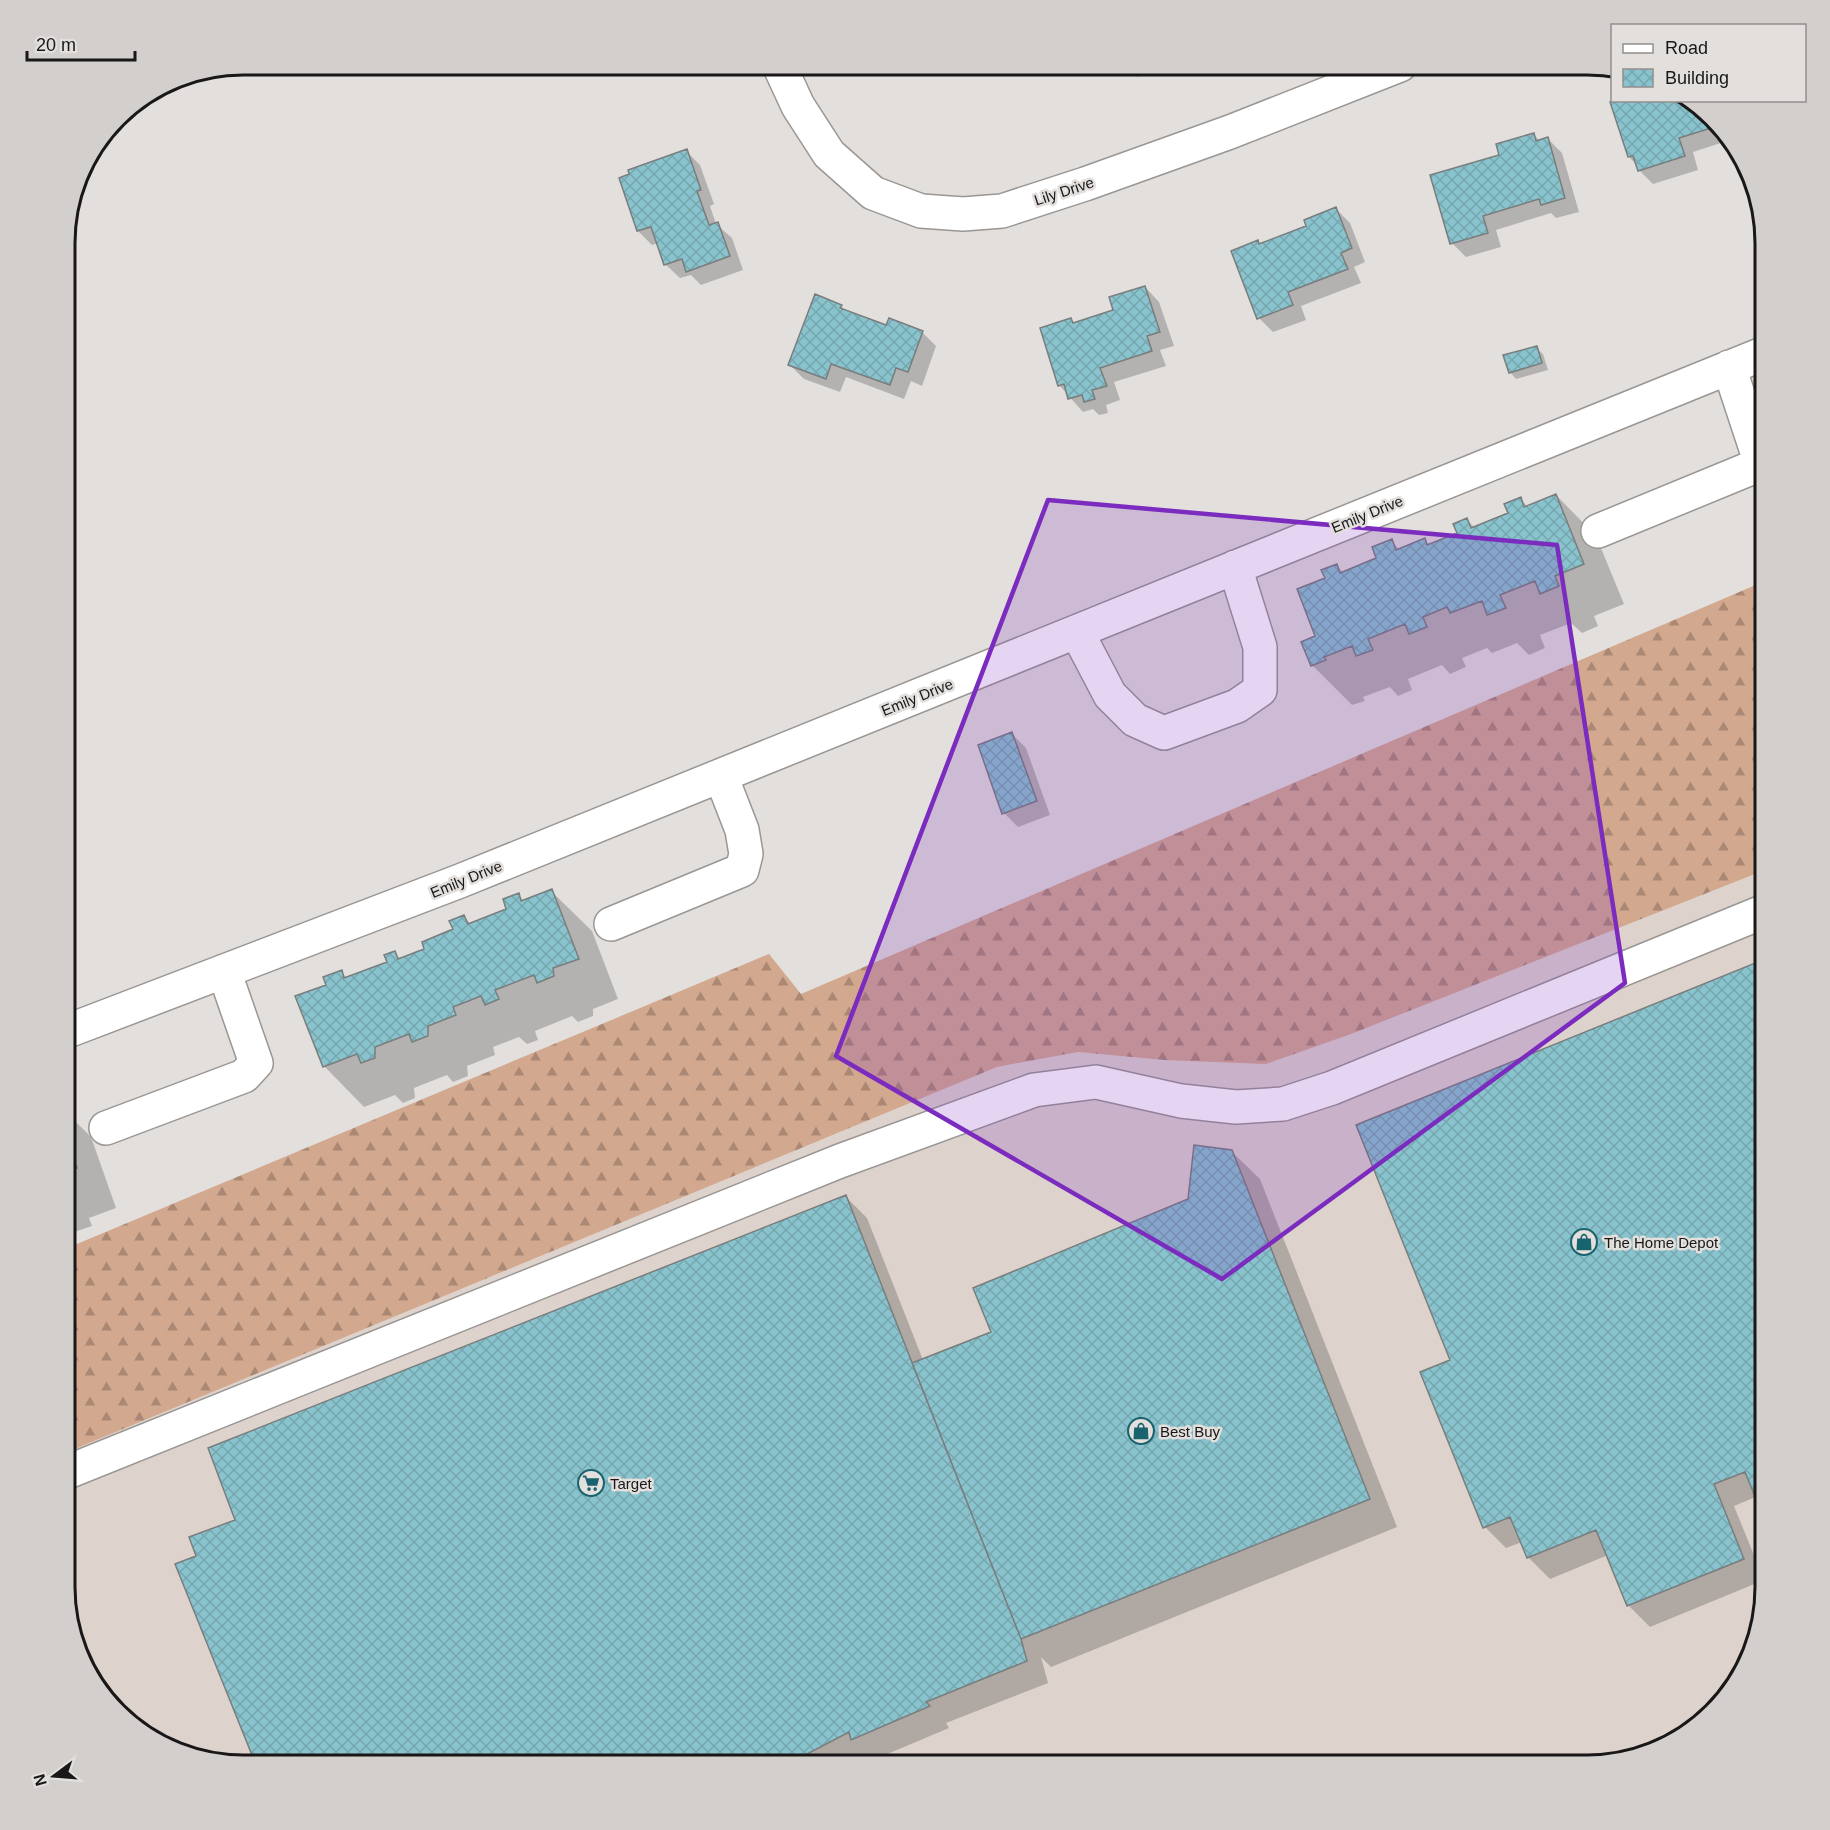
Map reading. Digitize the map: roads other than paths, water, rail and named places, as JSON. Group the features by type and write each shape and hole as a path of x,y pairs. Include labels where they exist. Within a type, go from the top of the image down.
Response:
{"street":[{"name":"Lily Drive","path":"784,75 798,106 829,154 873,193 921,211 963,214 1002,212 1230,132 1375,75"},
{"name":"Emily Drive","path":"75,1028 460,881 1755,357"},
{"path":"1729,368 1755,446"},
{"path":"1598,531 1755,466"},
{"path":"1077,632 1110,696 1135,720 1164,733 1237,706 1260,690 1260,647 1235,567"},
{"path":"611,924 742,870 746,854 742,830 721,776"},
{"path":"75,1469 840,1161 1034,1090 1096,1082 1181,1101 1236,1107 1283,1104 1332,1088 1755,915"},
{"path":"106,1128 244,1076 256,1063 224,971"}],"place":[{"name":"The Home Depot","path":"1584,1242"},
{"name":"Best Buy","path":"1141,1431"},
{"name":"Target","path":"591,1483"}]}
